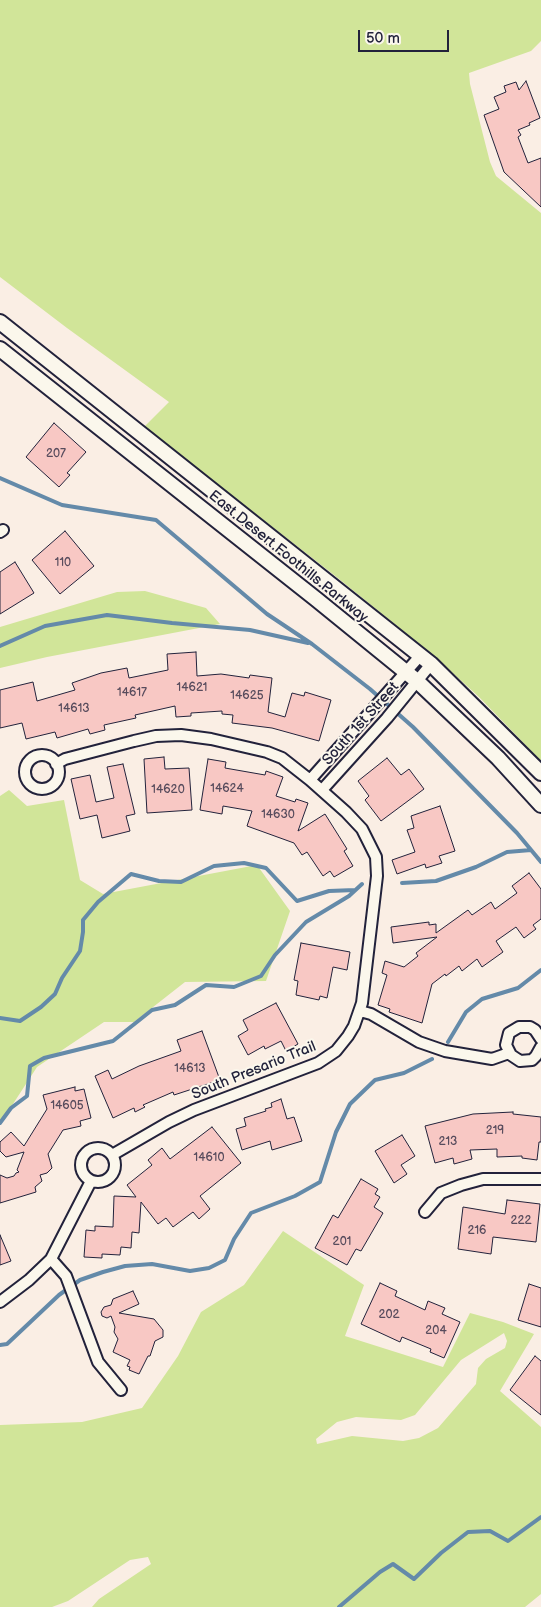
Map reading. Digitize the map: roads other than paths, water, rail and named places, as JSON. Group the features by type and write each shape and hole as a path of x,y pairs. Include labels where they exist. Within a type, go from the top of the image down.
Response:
{"street":[{"name":"East Desert Foothills Parkway","path":"0,322 425,660 541,773"},
{"name":"East Desert Foothills Parkway","path":"0,349 417,681 498,758 541,805"},
{"name":"South 1st Street","path":"310,780 391,687 406,672 425,660"},
{"name":"South 1st Street","path":"322,790 404,698 417,681 425,660"},
{"path":"56,764 65,759 134,741 156,736 181,734 267,752 282,758 322,790"},
{"name":"South Presario Trail","path":"112,1155 152,1131 194,1110 318,1063 336,1050 348,1036 360,1011 376,891 376,857 362,829 322,790"},
{"path":"360,1011 371,1014 419,1042 445,1051 492,1060 509,1053"},
{"path":"541,1039 539,1034 530,1027 518,1026 513,1029 506,1044 509,1053 515,1059 526,1061 536,1056 541,1047"},
{"path":"98,1148 103,1149 112,1155 115,1165 111,1176 102,1182 91,1181 82,1170 82,1159 88,1151 98,1148"},
{"path":"425,1212 441,1193 461,1185 483,1179 541,1179"},
{"path":"0,1302 29,1280 51,1259 91,1181"},
{"path":"51,1259 66,1276 98,1362 121,1390"}],"waterway":[{"path":"0,478 62,505 156,520 267,614 312,644 370,689 413,727 517,833 541,862"},
{"path":"0,646 45,626 107,615 250,630 308,643"},
{"path":"402,883 436,881 476,867 507,852 531,850"},
{"path":"0,1018 20,1021 41,1007 55,994 62,978 80,951 83,920 98,902 131,874 159,881 181,882 214,866 244,863 266,868 297,901 329,891 355,890"},
{"path":"0,1123 11,1108 27,1096 30,1066 44,1058 113,1041 152,1010 175,1005 206,985 234,987 261,976 275,955 306,922 349,896 362,884"},
{"path":"448,1042 466,1012 482,999 518,988 541,970"},
{"path":"0,1345 7,1344 59,1295 80,1280 125,1266 152,1264 190,1271 209,1268 225,1260 234,1239 251,1213 295,1196 320,1182 336,1132 350,1104 375,1080 404,1073 432,1059"},
{"path":"339,1607 380,1572 393,1564 414,1579 441,1553 468,1532 490,1531 508,1541 541,1517"}]}
